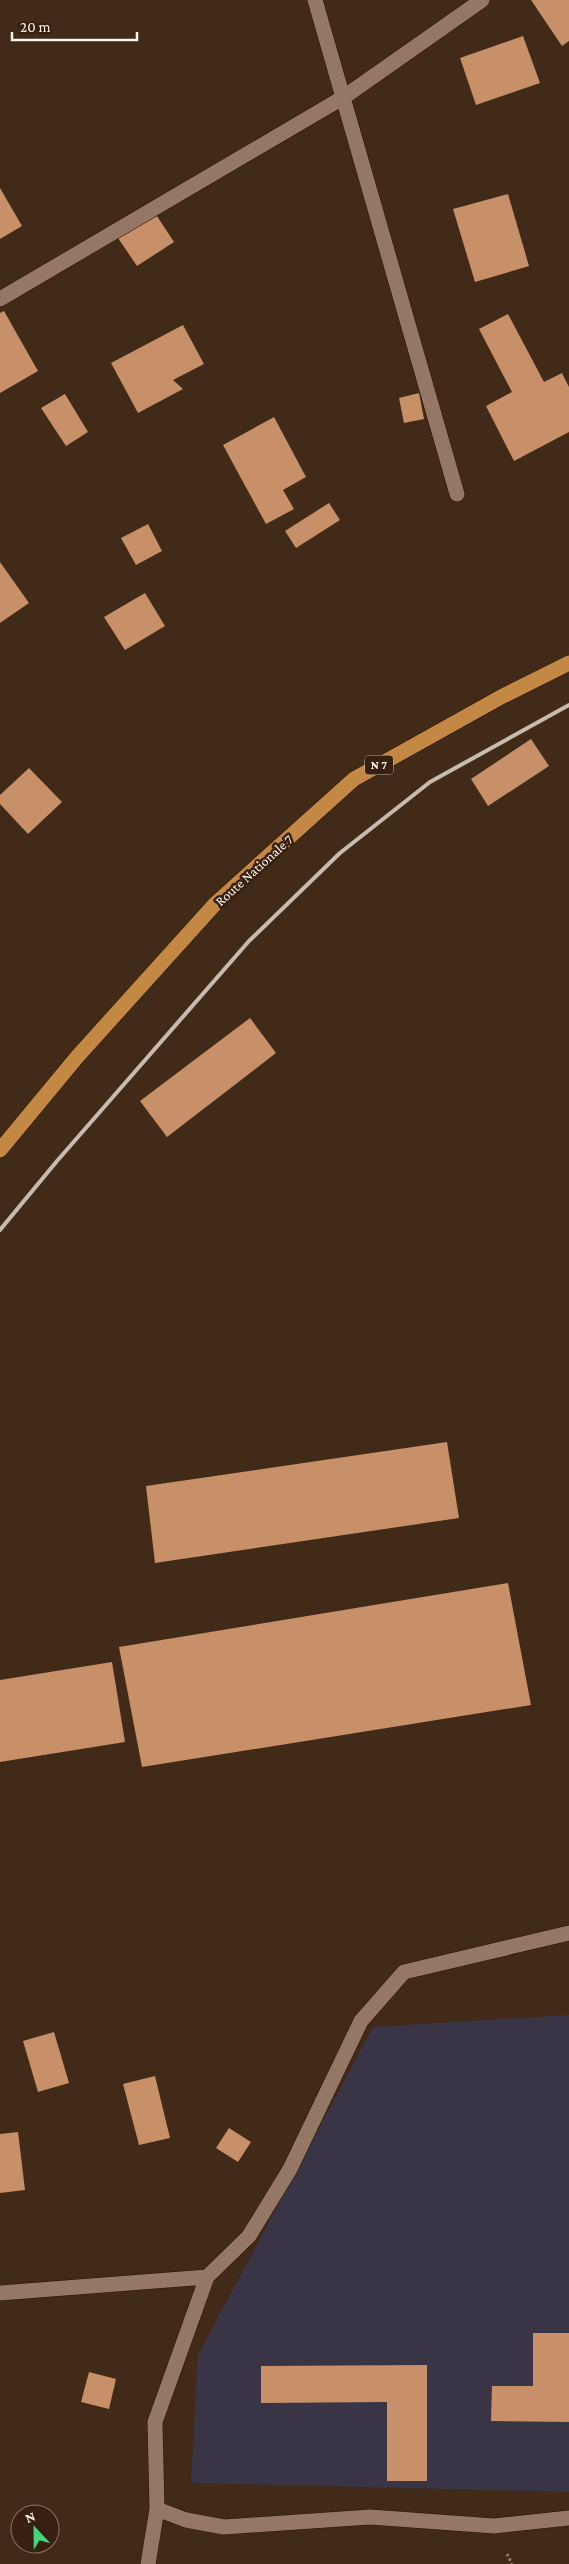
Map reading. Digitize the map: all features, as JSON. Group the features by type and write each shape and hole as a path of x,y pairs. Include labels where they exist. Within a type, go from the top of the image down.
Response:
{"main road":[{"name":"Route Nationale 7","path":"0,1150 77,1057 215,904 354,779 501,697 569,663"}],"street":[{"path":"315,0 457,494"},
{"path":"0,299 344,97 482,0"},
{"path":"148,2564 157,2509 155,2422 207,2277 249,2236 290,2169 361,2020 404,1972 569,1933"},
{"path":"0,2293 207,2277"},
{"path":"157,2509 186,2520 224,2527 370,2517 494,2526 569,2518"}],"shaded area":[{"path":"569,2015 569,2492 191,2483 198,2355 373,2027"}],"building":[{"path":"531,0 569,0 569,41 562,46"},
{"path":"523,36 540,83 476,105 460,58"},
{"path":"0,188 22,226 0,239"},
{"path":"508,194 529,266 475,282 453,209"},
{"path":"155,213 174,242 137,266 118,238"},
{"path":"4,311 38,371 0,393 0,313"},
{"path":"508,314 544,382 562,373 569,387 569,432 514,461 486,406 512,392 479,329"},
{"path":"183,325 204,364 173,380 183,389 138,413 111,363"},
{"path":"419,393 424,419 404,423 399,398"},
{"path":"65,394 88,432 66,446 41,408"},
{"path":"274,417 306,477 283,490 294,509 266,524 223,445"},
{"path":"329,503 340,520 296,548 285,531"},
{"path":"148,524 162,551 136,565 121,538"},
{"path":"0,562 29,603 0,623"},
{"path":"145,593 165,626 125,650 104,617"},
{"path":"531,739 549,766 488,806 471,779"},
{"path":"29,768 62,802 28,834 0,804 0,795"},
{"path":"250,1018 276,1053 167,1137 140,1101"},
{"path":"447,1442 459,1518 155,1563 146,1486"},
{"path":"508,1583 531,1705 142,1767 119,1647"},
{"path":"112,1662 125,1742 0,1762 0,1680"},
{"path":"54,2032 69,2083 38,2092 23,2041"},
{"path":"155,2076 170,2138 139,2145 123,2084"},
{"path":"229,2128 251,2142 238,2162 216,2148"},
{"path":"18,2132 25,2190 0,2193 0,2134"},
{"path":"533,2333 569,2333 569,2422 491,2421 492,2386 533,2386"},
{"path":"427,2365 427,2481 387,2481 387,2402 261,2403 261,2366"},
{"path":"89,2372 116,2379 109,2409 81,2402"}],"railway":[{"path":"0,1230 57,1161 249,941 340,853 430,782 569,705"}]}
